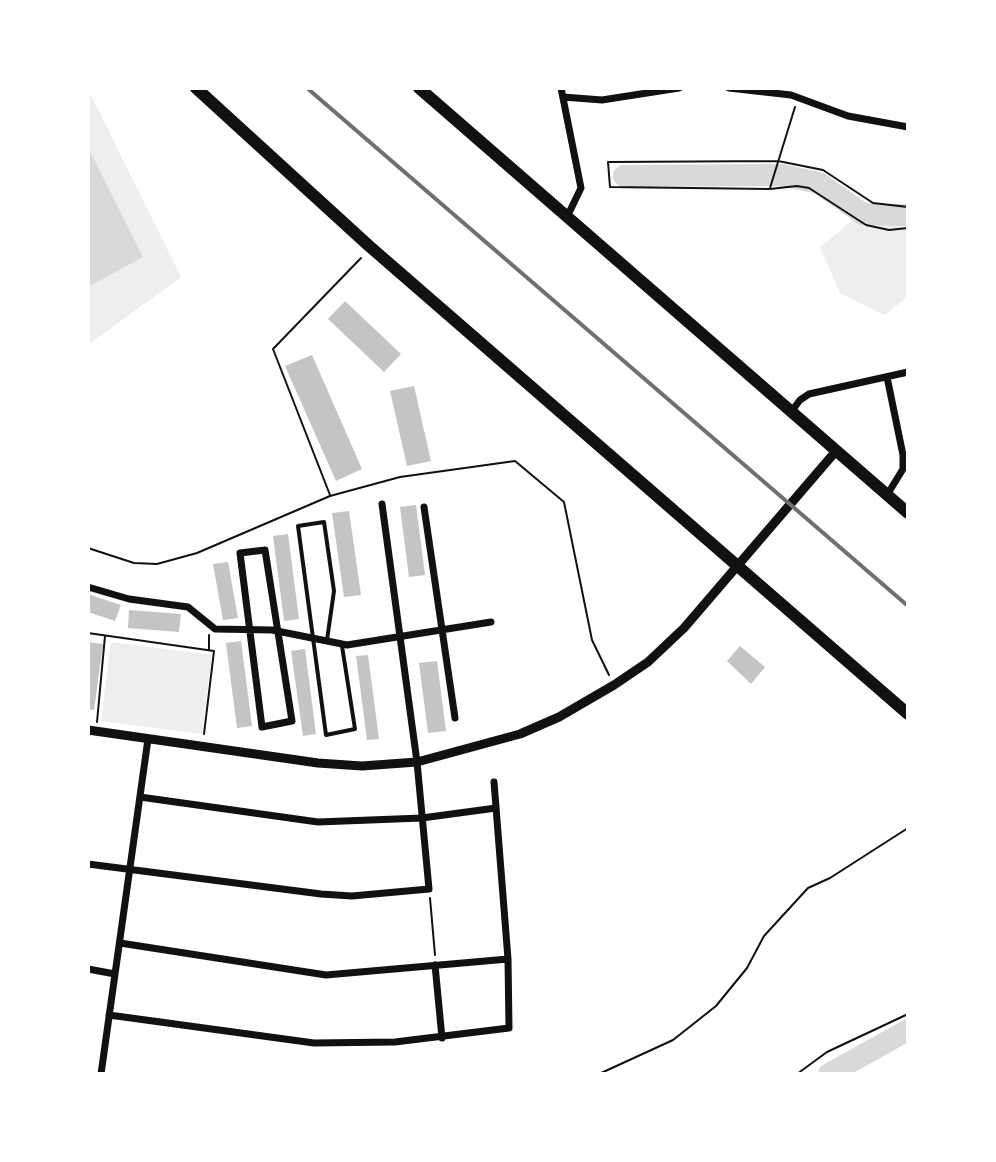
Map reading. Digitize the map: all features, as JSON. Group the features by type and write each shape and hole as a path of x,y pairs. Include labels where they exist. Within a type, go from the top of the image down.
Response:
{"highway":[{"path":"196,88 368,245 741,562 908,714"},
{"path":"419,88 791,412 832,455 908,513"}],"street":[{"path":"567,218 581,188 562,92 602,100 679,88"},
{"path":"729,88 798,98 848,116 908,127"},
{"path":"791,412 809,394 908,372"},
{"path":"887,377 903,455 903,469 887,495"},
{"path":"92,731 347,765 417,762 520,734 559,717 648,662 684,628 832,455"},
{"path":"88,864 321,894 352,896 429,889 417,762 382,504"},
{"path":"424,507 455,718"},
{"path":"265,550 280,632 292,721 262,727 240,553 265,550"},
{"path":"88,587 129,599 188,607 215,629 251,628 342,643 491,622"},
{"path":"101,1074 148,739"},
{"path":"109,1015 314,1043 395,1042 509,1028 508,959 494,782"},
{"path":"140,797 318,822 422,818 496,808"},
{"path":"120,943 326,975 508,959"},
{"path":"435,965 442,1038"},
{"path":"88,969 115,974"}],"lane":[{"path":"327,640 334,591 324,522 298,526 326,735 355,729 342,643"}],"path":[{"path":"770,189 798,98"},
{"path":"908,207 873,203 823,170 778,161 608,162 610,187 770,189 797,186 809,188 866,225 889,230 908,228"},
{"path":"330,496 273,349 361,258"},
{"path":"88,548 134,563 157,564 197,553 330,496 400,477 515,461 564,502 592,640 614,685"},
{"path":"88,633 214,651 202,747"},
{"path":"92,731 105,635"},
{"path":"599,1074 673,1040 716,1006 747,968 764,936 808,888 830,878 908,828"},
{"path":"429,889 435,965"},
{"path":"797,1074 827,1052 908,1014"}],"shaded area":[{"path":"88,94 181,277 88,345"},
{"path":"88,147 143,257 88,287"},
{"path":"854,219 908,223 908,296 885,315 840,293 820,247"},
{"path":"111,642 212,655 202,734 101,721"}],"building":[{"path":"345,301 401,354 384,372 328,319"},
{"path":"312,355 362,469 336,481 285,366"},
{"path":"414,386 431,461 407,466 390,391"},
{"path":"416,505 425,575 409,577 400,507"},
{"path":"349,511 361,595 344,597 332,513"},
{"path":"288,534 299,619 284,621 273,536"},
{"path":"228,562 238,618 223,620 213,564"},
{"path":"88,594 121,605 115,621 88,612"},
{"path":"129,610 181,614 179,632 128,628"},
{"path":"241,641 252,726 237,728 226,643"},
{"path":"88,642 103,644 94,710 88,709"},
{"path":"740,646 765,667 751,684 727,661"},
{"path":"305,649 316,734 303,736 291,651"},
{"path":"368,655 379,739 367,740 356,656"},
{"path":"437,661 446,731 428,733 419,663"}],"waterway":[{"path":"624,176 781,175 819,183 863,214 908,215"},
{"path":"829,1074 908,1030"}],"railway":[{"path":"307,88 908,606"}]}
